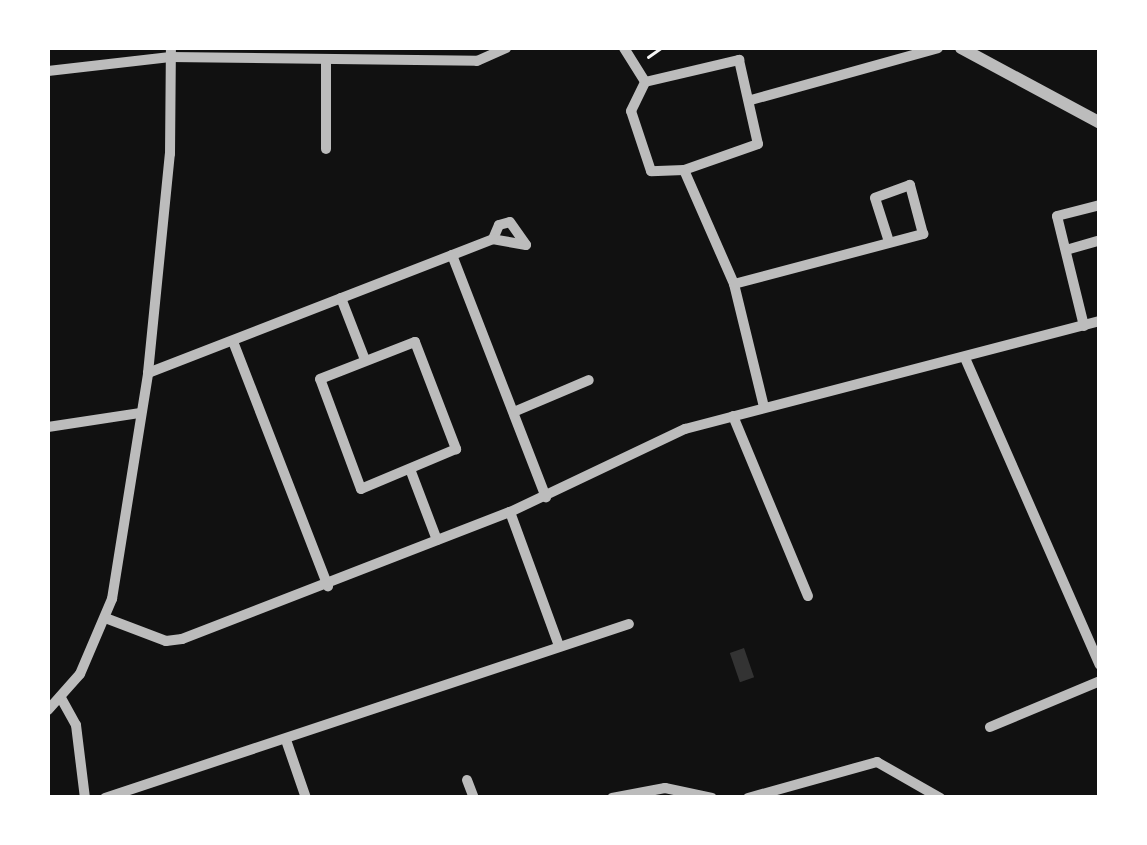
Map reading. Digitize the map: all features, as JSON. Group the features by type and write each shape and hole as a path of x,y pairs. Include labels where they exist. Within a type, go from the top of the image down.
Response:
{"street":[{"path":"48,71 170,52 326,60 372,54 477,61 506,48"},
{"path":"624,48 645,82"},
{"path":"752,100 938,48"},
{"path":"961,48 1100,123"},
{"path":"48,710 60,698 108,619 148,373 170,154 170,52"},
{"path":"326,60 326,149"},
{"path":"739,60 752,100 758,144 684,170 651,171 632,111 645,82 739,60"},
{"path":"684,170 701,222 734,284 764,407"},
{"path":"734,284 923,234 910,185 875,198 889,242"},
{"path":"1084,326 1057,216 1100,205"},
{"path":"148,373 234,344 494,239"},
{"path":"1066,250 1100,240"},
{"path":"452,255 516,411 546,497"},
{"path":"341,298 365,360"},
{"path":"108,619 166,641 182,639 328,586 546,497 685,429 1100,321"},
{"path":"415,342 456,449 410,469 361,489 320,379 415,342"},
{"path":"234,344 328,586"},
{"path":"965,358 1100,666"},
{"path":"516,411 589,380"},
{"path":"48,427 139,413"},
{"path":"733,416 808,596"},
{"path":"410,469 437,540"},
{"path":"510,512 559,646"},
{"path":"105,798 629,624"},
{"path":"990,728 1100,681"},
{"path":"60,698 76,725 85,798"},
{"path":"286,740 306,798"},
{"path":"748,798 877,762 940,798"},
{"path":"467,780 474,798"},
{"path":"612,798 665,788 712,798"}],"path":[{"path":"635,67 661,48"}],"shaded area":[{"path":"744,648 754,677 740,682 730,653"}]}
